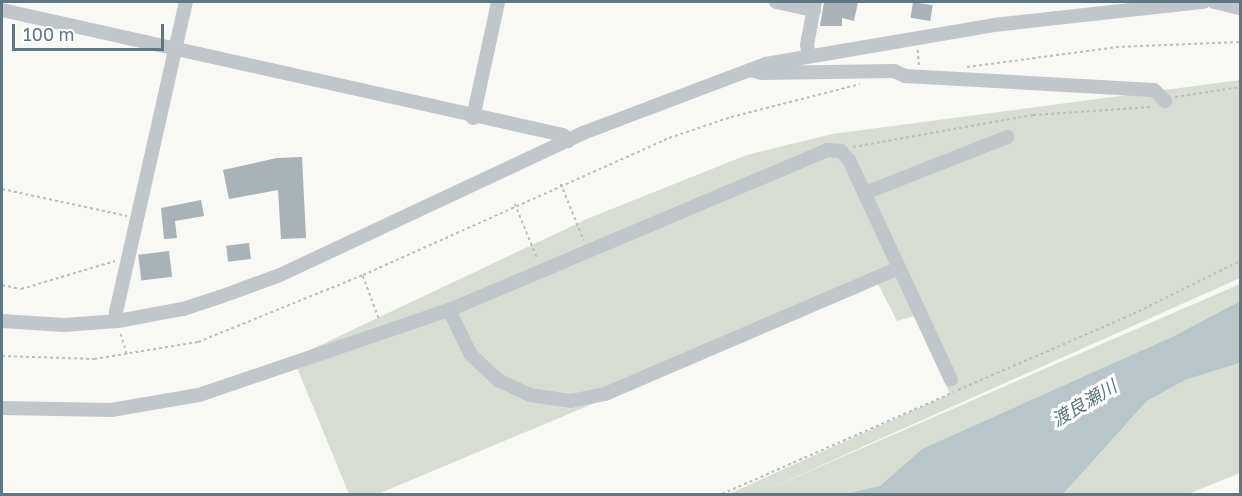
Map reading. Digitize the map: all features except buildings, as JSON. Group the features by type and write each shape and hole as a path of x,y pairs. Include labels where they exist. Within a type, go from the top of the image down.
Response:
{"street":[{"path":"118,321 116,312 186,2"},
{"path":"473,118 498,2"},
{"path":"776,2 815,6 809,56"},
{"path":"2,321 64,325 118,321 183,309 280,275 568,141 748,69 1066,8 1204,2"},
{"path":"1214,2 1240,8"},
{"path":"2,10 473,118 563,135 568,141"},
{"path":"748,69 762,73 894,71 905,76 920,74 1155,90 1165,101"},
{"path":"865,193 1006,137"},
{"path":"2,408 78,411 171,401 449,310 835,150 849,160 951,380"},
{"path":"449,310 471,355 498,380 530,395 571,401 605,394 899,268"}],"path":[{"path":"917,36 920,74"},
{"path":"960,68 1116,47 1240,42"},
{"path":"2,356 61,359 127,355 198,342 363,275 561,183 669,138 731,117 866,83"},
{"path":"835,150 1033,115 1152,106 1165,101 1240,87"},
{"path":"561,183 588,251"},
{"path":"2,189 137,218"},
{"path":"515,204 542,270"},
{"path":"2,285 21,289 128,259"},
{"path":"722,495 1133,314 1240,261"},
{"path":"363,275 378,317"},
{"path":"118,321 127,355"}],"shaded area":[{"path":"1240,80 1240,278 766,490 1240,284 1240,301 1174,336 923,449 880,486 843,494 729,494 950,394 914,316 897,321 878,284 378,494 349,494 293,358 589,218 747,155 832,134"},
{"path":"1240,363 1240,473 1188,494 1063,494 1147,401 1185,380"}],"water":[{"name":"渡良瀬川","path":"1240,301 1240,363 1185,380 1147,401 1063,494 843,494 880,486 922,449 1174,336"}]}
